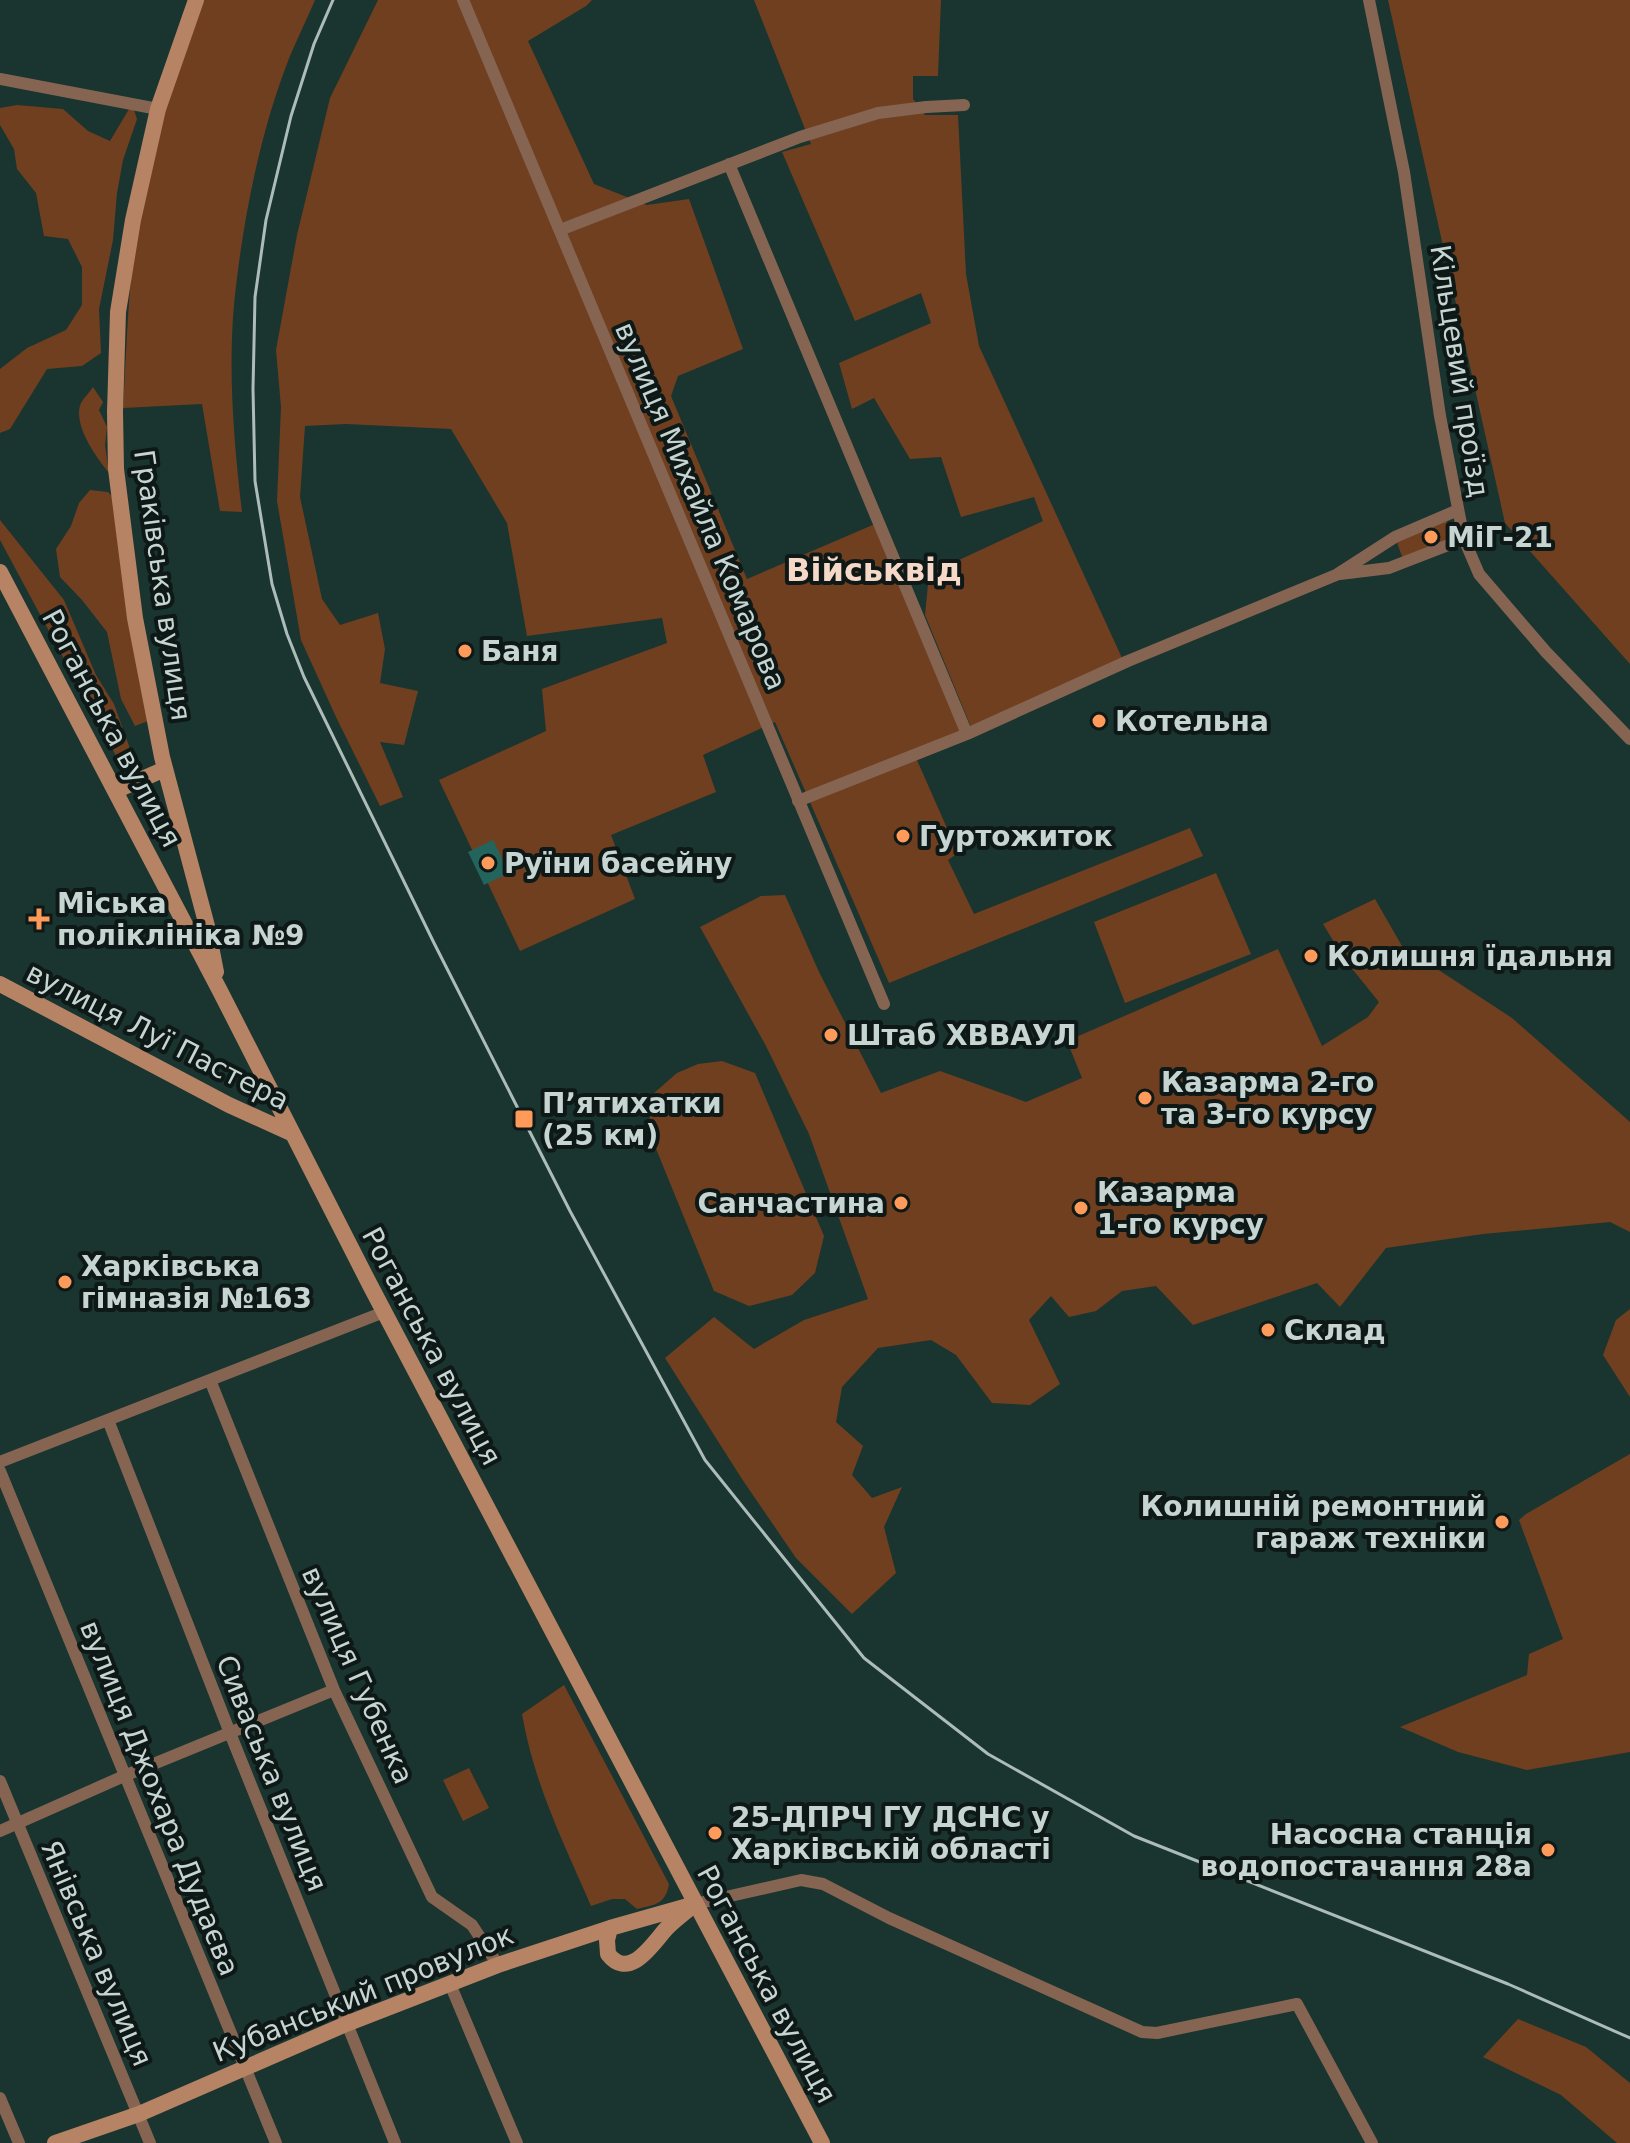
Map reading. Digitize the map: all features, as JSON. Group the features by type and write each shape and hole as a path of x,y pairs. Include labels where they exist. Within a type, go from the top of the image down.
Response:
{"street":[{"name":"Граківська вулиця","path":"196,0 158,109 140,182 118,312 116,469 135,618 165,769 207,926 219,989"},
{"name":"вулиця Михайла Комарова","path":"463,0 884,1004"},
{"name":"Кільцевий проїзд","path":"1369,0 1404,172 1440,416 1464,539 1479,574 1546,652 1630,739"},
{"path":"0,79 158,109"},
{"path":"560,230 800,137 878,113 964,105"},
{"path":"729,164 967,734"},
{"path":"798,801 967,734 1128,661 1336,575 1395,537 1458,510"},
{"path":"1336,575 1389,568 1464,539"},
{"name":"Роганська вулиця","path":"0,572 384,1312 822,2143"},
{"path":"115,791 165,769"},
{"name":"вулиця Луї Пастера","path":"0,984 229,1105 293,1134"},
{"path":"0,1462 384,1312"},
{"name":"вулиця Губенка","path":"210,1380 334,1690 432,1897 472,1925 498,1965"},
{"name":"Сиваська вулиця","path":"108,1420 395,2143"},
{"name":"вулиця Джохара Дудаєва","path":"0,1471 276,2143"},
{"path":"0,1831 124,1776 334,1690"},
{"name":"Янівська вулиця","path":"0,1781 150,2143"},
{"path":"610,1928 608,1954 616,1961 629,1962 640,1959 667,1928 695,1904 801,1880 823,1884 889,1918 1142,2032 1157,2033 1297,2004 1372,2143"},
{"name":"Кубанський провулок","path":"55,2143 139,2114 346,2024 498,1965 695,1904"},
{"path":"450,1984 517,2143"},
{"path":"0,2098 19,2143"}],"shaded area":[{"path":"199,0 315,0 279,85 254,178 242,242 234,305 232,382 242,512 220,511 202,404 123,408 130,285 142,194 160,123"},
{"path":"378,0 592,0 528,41 594,184 647,205 689,199 743,349 678,376 671,396 747,579 875,524 962,730 913,751 958,853 948,860 974,914 1190,828 1203,856 889,983 775,722 703,755 716,792 611,835 635,899 520,951 439,780 546,731 542,689 667,643 662,618 527,636 507,523 451,429 346,424 305,426 300,497 322,599 340,625 378,613 385,649 380,683 418,691 404,745 380,742 403,797 380,806 301,640 277,501 281,407 276,350 297,235 330,98"},
{"path":"754,0 941,0 938,76 913,76 913,99 925,115 958,115 966,274 979,346 1122,658 971,727 925,615 929,574 1043,521 1034,497 961,517 941,457 910,459 874,398 852,409 839,363 931,323 921,293 855,321 782,152 811,144"},
{"path":"1388,0 1630,0 1630,664 1505,523"},
{"path":"132,104 137,119 123,160 113,240 99,309 101,353 82,366 47,369 10,429 0,433 0,369 27,348 66,330 82,305 82,267 68,239 44,236 36,193 17,169 14,149 0,125 0,108 17,105 63,109 88,131 110,141"},
{"path":"93,387 103,402 99,410 107,427 105,445 109,473 87,440 80,421 81,403"},
{"path":"90,490 108,492 113,497 148,721 135,726 121,699 107,632 60,577 56,549 71,526 79,503"},
{"path":"1438,518 1457,526 1446,546 1404,562 1395,537"},
{"path":"0,520 64,600 96,675 114,704 134,760 131,768 122,767 0,540"},
{"name":"Руїни басейну","path":"493,840 509,873 484,885 468,852"},
{"path":"1216,873 1251,954 1125,1003 1094,922"},
{"path":"785,895 819,972 881,1093 940,1071 1026,1102 1082,1078 1067,1041 1278,949 1322,1046 1368,1017 1379,1002 1345,960 1323,924 1375,899 1402,946 1512,1018 1630,1122 1630,1232 1610,1222 1483,1234 1386,1248 1340,1307 1317,1283 1193,1325 1156,1286 1122,1291 1096,1311 1069,1317 1051,1296 1029,1320 1060,1384 1030,1405 992,1403 956,1355 931,1340 878,1348 842,1387 836,1422 863,1446 852,1475 872,1498 902,1487 884,1527 896,1573 852,1614 796,1558 665,1358 714,1317 754,1349 804,1320 868,1299 809,1134 766,1046 700,927 761,896"},
{"path":"722,1061 755,1073 824,1236 815,1273 792,1295 749,1306 714,1291 648,1129 654,1093 677,1073 698,1064"},
{"path":"1630,1309 1630,1397 1603,1355 1616,1320"},
{"path":"1630,1454 1630,1752 1527,1770 1458,1752 1400,1727 1527,1675 1529,1654 1563,1639 1519,1520"},
{"path":"564,1685 669,1884 662,1900 654,1904 637,1909 625,1899 612,1899 591,1906 560,1835 534,1764 522,1714"},
{"path":"469,1768 489,1808 463,1821 443,1780"},
{"path":"1518,2019 1586,2047 1630,2083 1630,2143 1617,2143 1561,2095 1483,2057"}],"railway":[{"path":"333,0 314,44 291,116 266,220 255,297 255,481 272,584 304,677 434,943 570,1211 705,1460 864,1658 988,1754 1134,1836 1508,1984 1630,2038"}],"place":[{"name":"МіГ-21","path":"1431,537"},
{"name":"Баня","path":"465,651"},
{"name":"Котельна","path":"1099,721"},
{"name":"Гуртожиток","path":"903,836"},
{"name":"Руїни басейну","path":"488,863"},
{"name":"Міська поліклініка №9","path":"39,919"},
{"name":"Колишня їдальня","path":"1311,956"},
{"name":"Штаб ХВВАУЛ","path":"831,1035"},
{"name":"Казарма 2-го та 3-го курсу","path":"1145,1098"},
{"name":"Пʼятихатки (25 км)","path":"524,1119"},
{"name":"Санчастина","path":"901,1203"},
{"name":"Казарма 1-го курсу","path":"1081,1208"},
{"name":"Харківська гімназія №163","path":"65,1282"},
{"name":"Склад","path":"1268,1330"},
{"name":"Колишній ремонтний гараж техніки","path":"1502,1522"},
{"name":"25-ДПРЧ ГУ ДСНС у Харківській області","path":"715,1833"},
{"name":"Насосна станція водопостачання 28а","path":"1548,1850"}],"district":[{"name":"Військвід","path":"874,570"}]}
